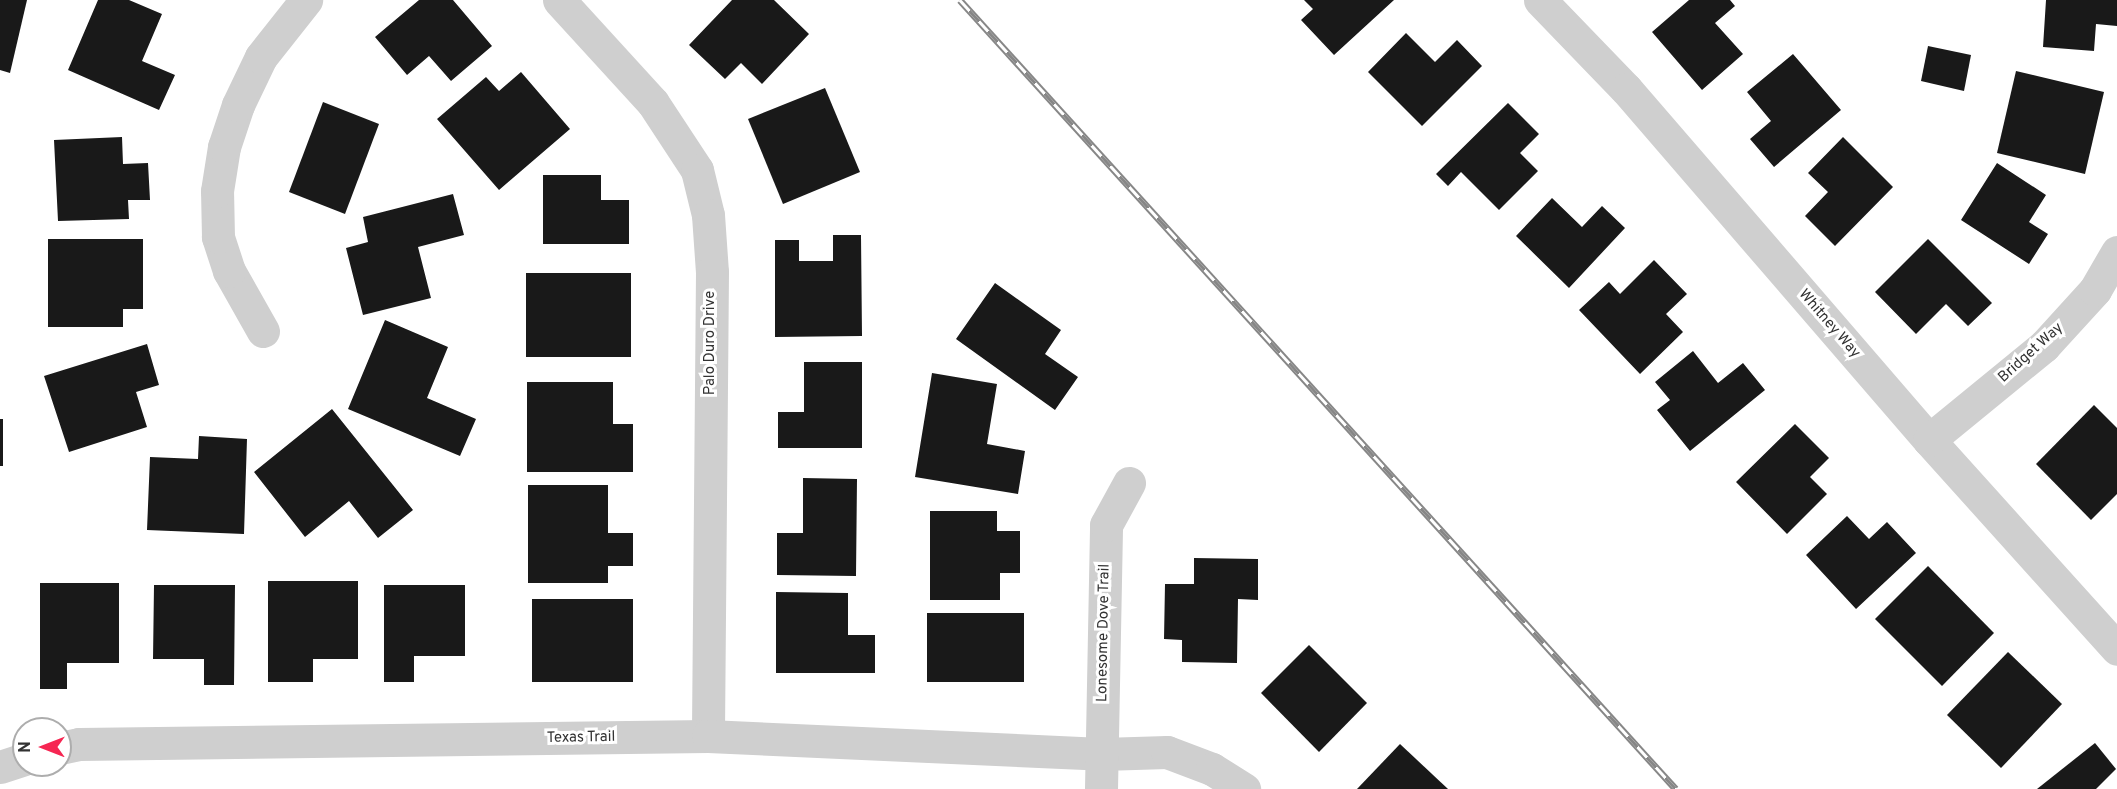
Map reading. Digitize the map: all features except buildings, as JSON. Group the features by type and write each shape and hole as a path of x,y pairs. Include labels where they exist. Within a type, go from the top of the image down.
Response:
{"street":[{"path":"263,331 229,272 218,237 217,191 224,147 238,105 261,57 306,0"},
{"name":"Palo Duro Drive","path":"559,0 653,103 697,170 708,215 712,272 708,736"},
{"name":"Whitney Way","path":"1540,0 1626,89 1929,440 2117,649"},
{"name":"Bridget Way","path":"1929,440 2044,346 2095,290 2117,252"},
{"name":"Lonesome Dove Trail","path":"1101,789 1106,525 1129,483"},
{"name":"Texas Trail","path":"72,745 708,736 1102,754 1167,752 1212,769 1244,789"}],"railway":[{"path":"960,0 1676,789"}]}
